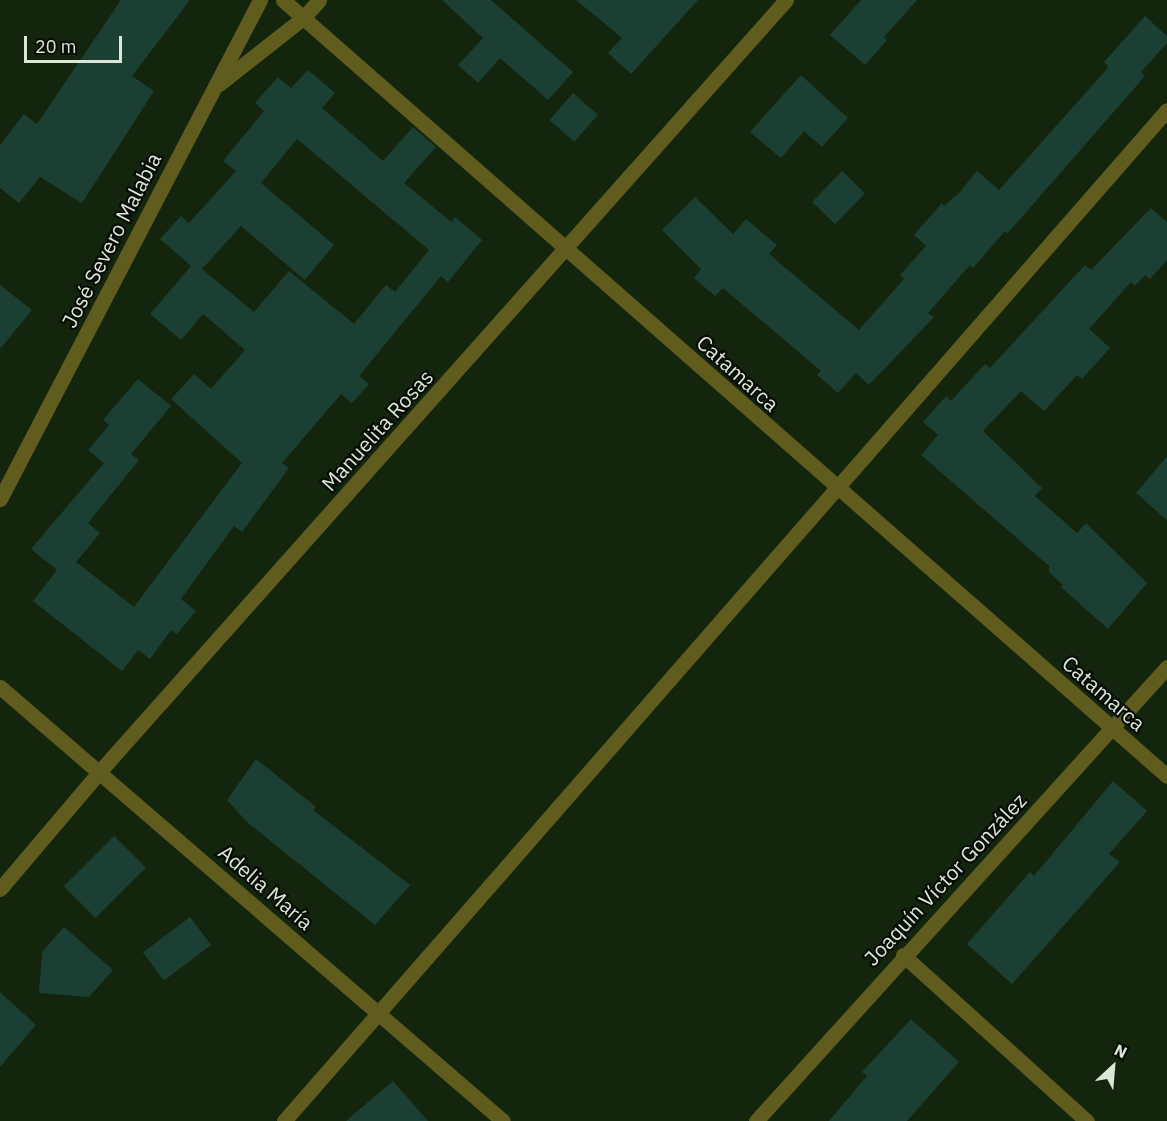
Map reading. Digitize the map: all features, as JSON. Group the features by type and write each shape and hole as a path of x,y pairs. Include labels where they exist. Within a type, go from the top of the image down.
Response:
{"street":[{"name":"José Severo Malabia","path":"0,499 260,0"},
{"name":"Catamarca","path":"283,0 838,490 1167,776"},
{"path":"214,88 303,18 319,0"},
{"name":"Manuelita Rosas","path":"0,889 100,771 567,249 786,0"},
{"path":"284,1121 838,490 1167,110"},
{"name":"Joaquín Víctor González","path":"756,1121 903,955 1113,729 1167,667"},
{"name":"Adelia María","path":"0,687 503,1121"},
{"path":"903,955 1087,1121"}],"building":[{"path":"121,0 190,0 132,76 154,91 82,203 40,177 19,203 0,188 0,145 24,114 37,124"},
{"path":"442,0 491,0 573,72 548,100 500,58 478,83 458,65 483,38"},
{"path":"576,0 698,0 631,74 608,53 622,38"},
{"path":"861,0 917,0 884,37 887,40 865,65 830,35"},
{"path":"1145,16 1167,36 1167,43 1141,72 1145,76 1007,234 1005,231 973,268 970,265 928,313 934,317 869,385 856,373 838,393 817,375 821,371 723,288 715,296 694,278 701,269 662,230 695,197 733,234 746,219 777,245 769,254 859,330 904,279 900,275 926,246 914,235 942,203 944,206 959,193 977,171 999,190 1106,70 1108,66 1104,62"},
{"path":"308,70 335,93 322,108 383,161 413,127 436,147 404,183 451,222 455,217 482,240 448,282 441,276 359,376 369,384 352,403 341,394 282,463 289,468 242,532 234,526 181,599 196,611 177,634 171,630 150,659 138,650 122,671 33,601 57,570 31,549 104,463 88,450 109,425 103,420 138,379 171,406 131,454 139,460 88,523 100,533 76,562 134,607 242,463 171,399 194,374 211,389 245,350 203,314 181,340 150,314 191,266 160,239 181,216 189,223 236,171 223,161 264,111 255,103 278,77 291,88","holes":["297,139 429,250 395,292 386,285 354,324 289,271 254,312 202,269 241,226 305,280 334,245 261,183"]},
{"path":"801,75 848,118 822,147 804,131 781,158 750,132"},
{"path":"573,93 598,115 574,142 549,120"},
{"path":"842,171 865,193 835,224 812,202"},
{"path":"1151,208 1167,222 1167,260 1150,279 1145,275 1135,286 1131,282 1089,329 1110,348 1082,379 1077,375 1044,411 1021,391 983,431 1042,488 1035,496 1077,533 1086,523 1147,583 1108,629 1061,587 1063,585 1049,572 1049,566 921,455 938,435 923,422 946,396 951,401 985,364 990,368 1085,265 1091,270"},
{"path":"0,285 32,310 0,349"},
{"path":"1167,456 1167,520 1136,493"},
{"path":"256,759 316,807 313,810 410,885 375,925 247,822 227,800"},
{"path":"1113,781 1147,811 1109,854 1120,862 1012,984 967,944 1030,872 1034,876"},
{"path":"114,836 146,868 96,918 64,886"},
{"path":"190,917 211,945 164,980 143,953"},
{"path":"64,927 113,970 89,997 39,993 42,952"},
{"path":"0,992 36,1025 0,1067"},
{"path":"911,1019 959,1062 907,1121 829,1121 867,1076 862,1072"},
{"path":"393,1081 428,1121 346,1121"}]}
